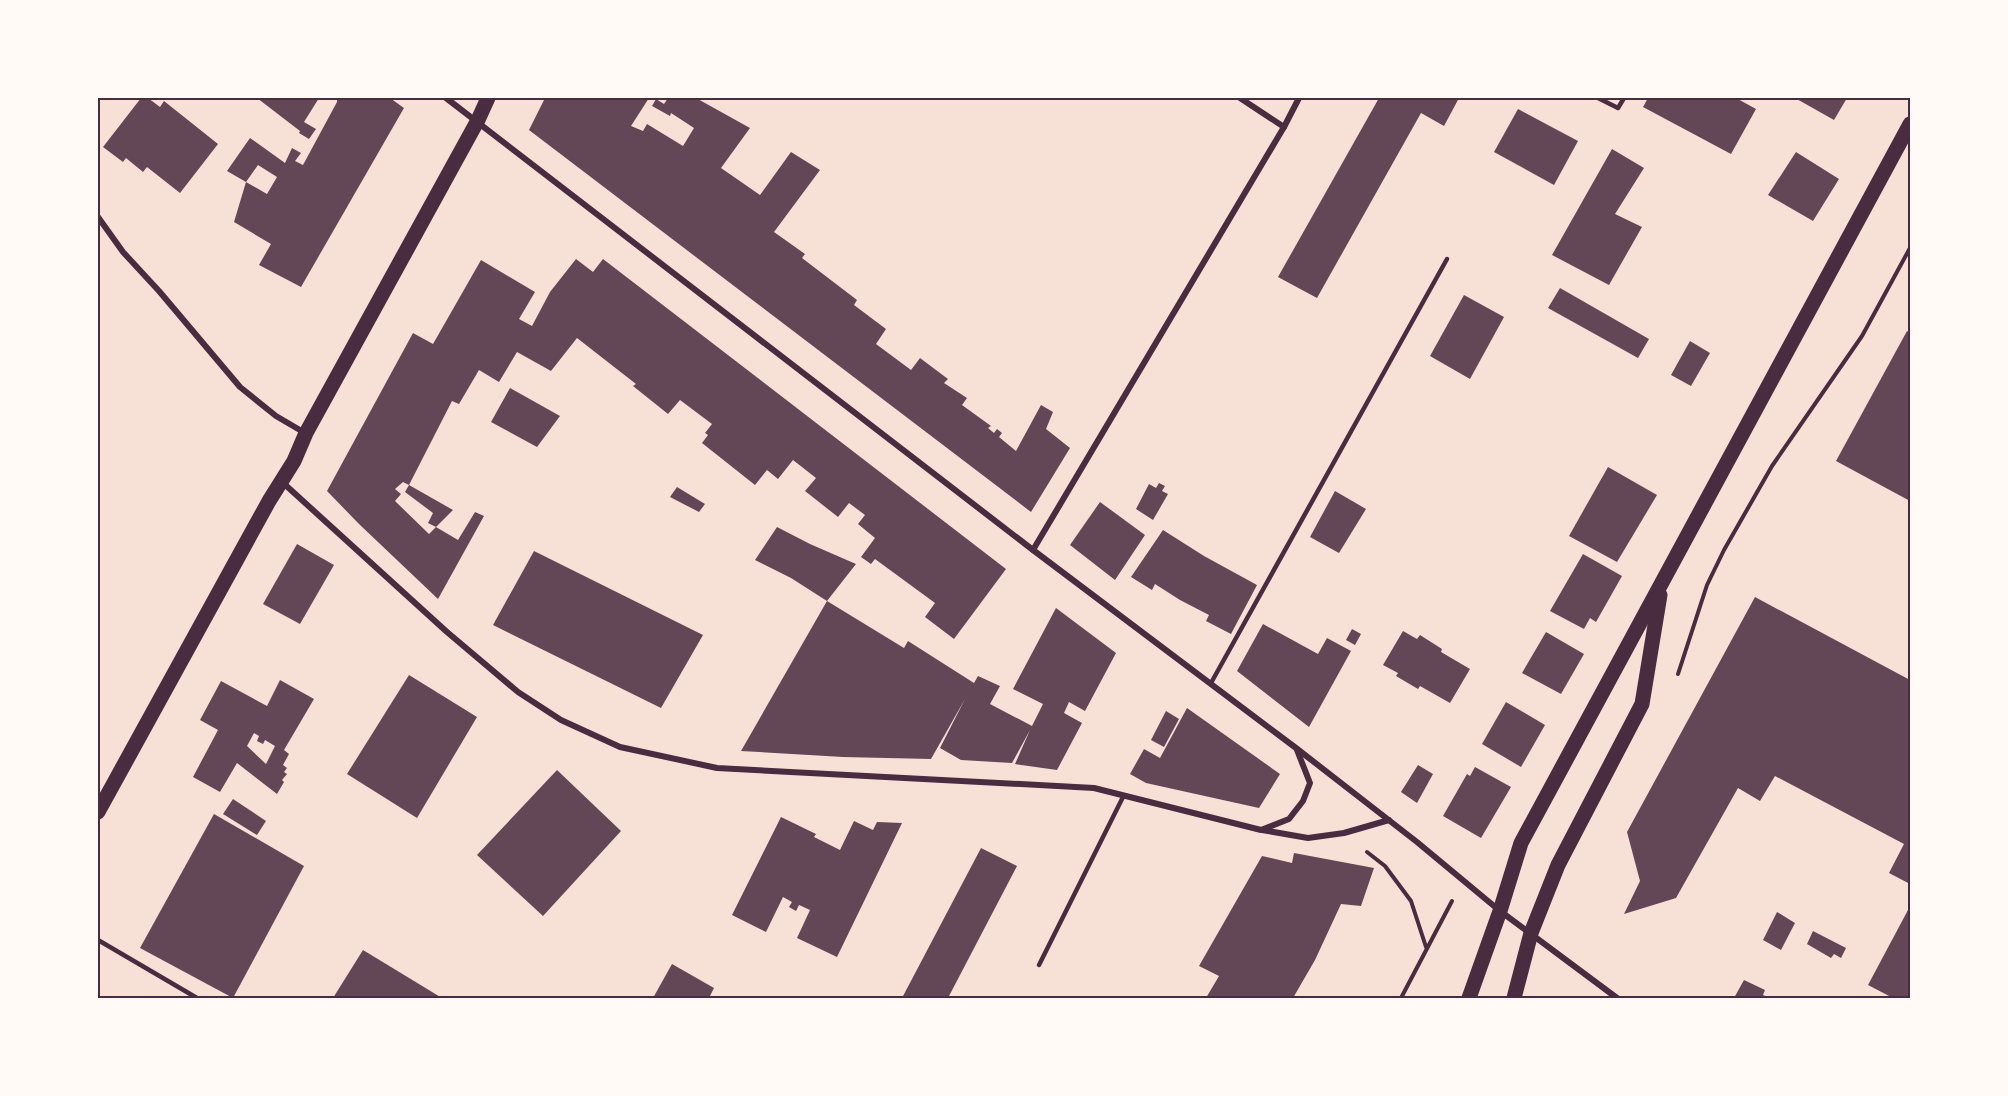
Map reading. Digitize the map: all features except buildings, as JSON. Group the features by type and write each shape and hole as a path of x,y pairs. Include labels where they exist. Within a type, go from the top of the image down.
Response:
{"main road":[{"path":"98,812 294,460 306,433 488,98"},
{"path":"1469,999 1521,843 1911,124"},
{"path":"1514,999 1531,933 1558,865 1642,704 1662,583"}],"street":[{"path":"446,98 478,120 1033,550 1211,682 1389,820 1500,911 1617,999"},
{"path":"1240,98 1284,127"},
{"path":"1033,550 1299,98"},
{"path":"98,217 123,252 240,387 276,416 306,433"},
{"path":"281,481 447,632 518,692 561,720 620,747 717,768 1094,788 1261,830 1308,838 1344,833 1389,820"},
{"path":"1261,830 1289,819 1303,801 1310,783 1296,748"}],"lane":[{"path":"1598,98 1618,108 1624,98"},
{"path":"1211,682 1447,259"},
{"path":"1039,965 1124,795"},
{"path":"98,939 197,999"}],"path":[{"path":"1676,682 1707,585 1724,550 1772,466 1862,336 1911,248"},
{"path":"1360,847 1385,866 1411,901 1426,947 1426,954 1401,999"},
{"path":"1426,947 1463,881"}]}
